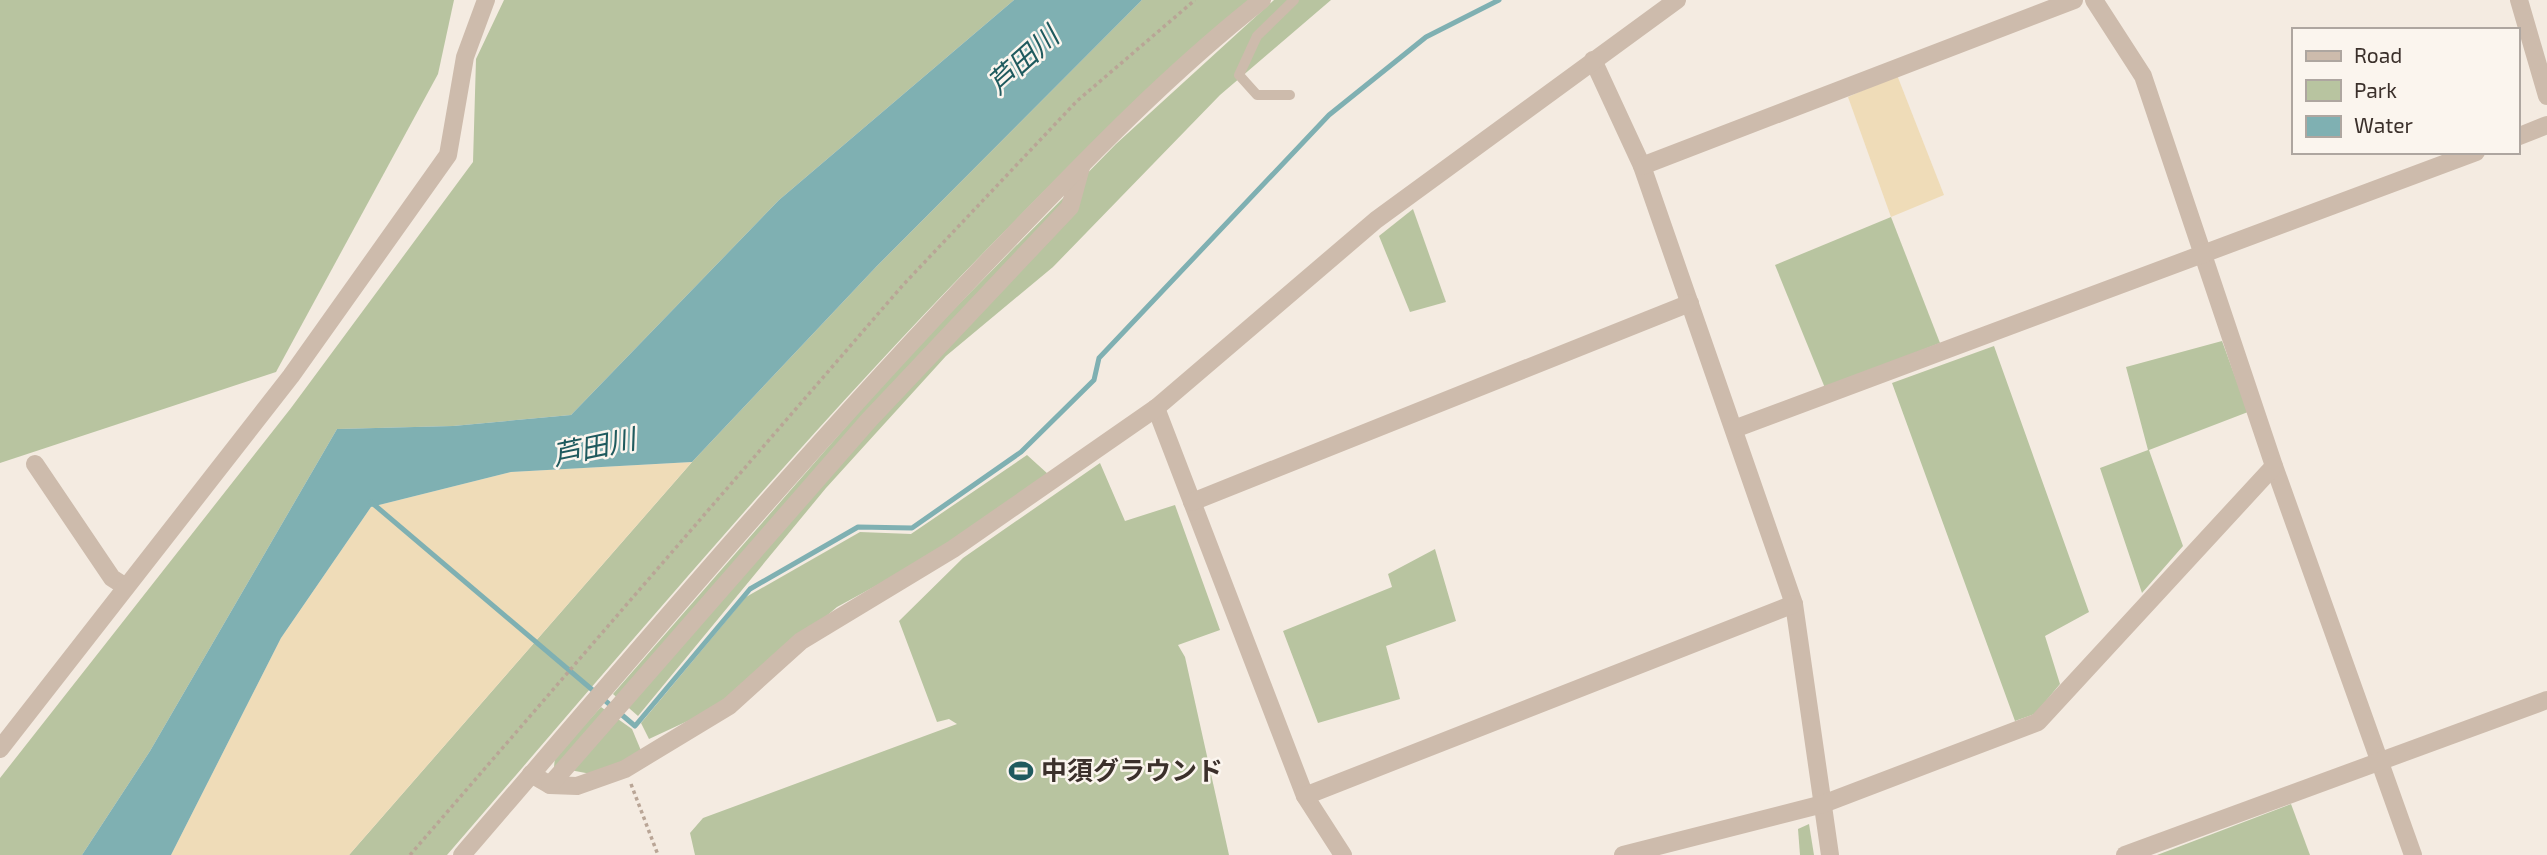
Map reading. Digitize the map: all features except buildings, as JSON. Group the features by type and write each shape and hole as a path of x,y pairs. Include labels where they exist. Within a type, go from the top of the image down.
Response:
{"street":[{"path":"0,749 291,376 448,155 465,57 485,0"},
{"path":"462,855 892,361 1082,163 1196,53 1262,0"},
{"path":"531,774 550,786 577,786 625,769 729,706 801,641 954,549 1156,408 1376,220 1676,0"},
{"path":"1642,166 2074,0"},
{"path":"2094,0 2143,76 2274,466 2413,855"},
{"path":"2519,0 2547,96"},
{"path":"1593,60 1642,166 1794,604 1830,855"},
{"path":"2519,136 2547,125"},
{"path":"1734,429 2471,154"},
{"path":"550,786 869,420 1070,207 1082,163"},
{"path":"1192,502 1690,303"},
{"path":"1156,408 1305,796 1343,855"},
{"path":"35,464 112,578 126,587"},
{"path":"1623,855 1823,804 2038,722 2274,466"},
{"path":"1305,796 1794,604"},
{"path":"2125,855 2547,700"}],"lane":[{"path":"1290,94 1257,95 1238,75 1257,36 1294,0"}],"path":[{"path":"410,855 903,285 1077,101 1195,0"},
{"path":"625,769 658,855"}],"green space":[{"path":"0,0 454,0 438,74 276,372 0,463"},
{"path":"504,0 1014,0 779,200 571,415 453,426 337,429 150,751 82,855 0,855 0,778 291,408 473,162 476,59"},
{"path":"1142,0 1252,0 1218,27 1121,115 926,312 718,542 447,855 349,855 692,462 876,267"},
{"path":"1274,0 1331,0 1220,95 1053,267 946,356 826,488 638,716 613,694 904,360 1116,144"},
{"path":"1413,209 1446,302 1410,312 1379,236"},
{"path":"1891,217 1940,343 1825,388 1775,265"},
{"path":"2222,341 2248,412 2149,450 2183,546 2142,593 2100,468 2148,450 2126,367"},
{"path":"1994,346 2089,612 2045,636 2060,684 2035,714 2015,721 1892,383"},
{"path":"1027,455 1048,474 936,553 837,607 722,705 649,739 641,723 746,597 860,532 911,534"},
{"path":"1100,463 1125,521 1175,505 1220,630 1178,645 1185,657 1229,855 695,855 690,833 703,818 957,724 949,719 937,722 899,621 963,558"},
{"path":"1435,549 1456,621 1386,646 1400,699 1318,723 1283,631 1392,587 1388,574"},
{"path":"601,707 632,729 642,753 591,774 554,767 555,757"},
{"path":"2291,804 2310,855 2157,855"},
{"path":"1809,824 1814,855 1800,855 1798,829"}],"sand":[{"path":"1897,75 1944,195 1891,217 1848,97"},
{"path":"692,462 349,855 171,855 281,638 371,507 511,472"}],"water":[{"name":"芦田川","path":"1014,0 1142,0 876,267 692,462 511,472 371,507 281,638 171,855 82,855 150,751 337,429 453,426 571,415 779,200"}],"waterway":[{"path":"371,502 635,726 750,589 858,527 912,528 1021,452 1094,380 1099,358 1329,115 1426,37 1499,0"}],"place":[{"name":"中須グラウンド","path":"1021,771"}]}
